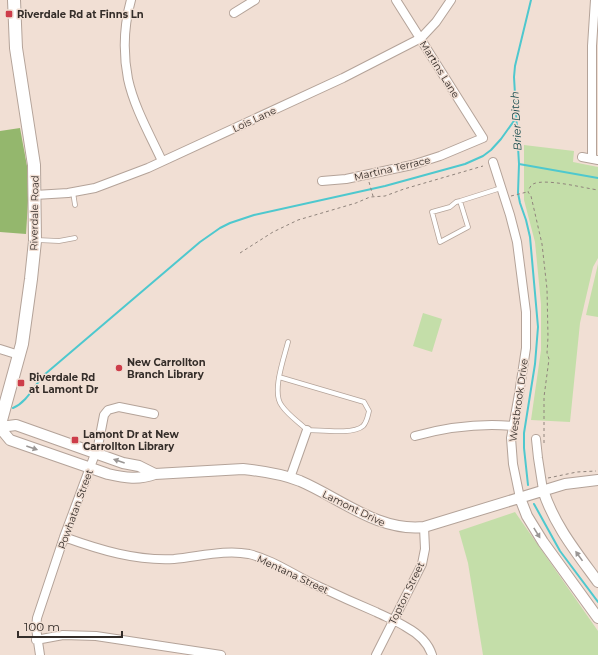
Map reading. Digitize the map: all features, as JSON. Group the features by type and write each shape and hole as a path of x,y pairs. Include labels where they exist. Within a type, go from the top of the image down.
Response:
{"main road":[{"name":"Riverdale Road","path":"0,426 25,328 32,279 35,239 33,154 16,48 14,0"}],"street":[{"path":"131,0 126,28 126,62 128,78 138,110 162,161"},
{"path":"234,13 255,0"},
{"name":"Martins Lane","path":"396,0 483,138"},
{"name":"Lois Lane","path":"35,195 88,190 105,185 162,161 343,78 421,38 436,22 451,0"},
{"path":"582,157 595,160 592,46 595,0"},
{"name":"Martina Terrace","path":"322,181 346,179 412,165 440,156 483,138"},
{"name":"Westbrook Drive","path":"494,162 517,242 526,312 526,348 511,444 520,498 527,516 543,542 598,618"},
{"path":"0,349 19,355"},
{"name":"Powhatan Street","path":"40,655 36,640 37,618 64,537 90,468 101,434 104,415 108,410 119,407 154,414"},
{"path":"415,436 460,426 492,424 513,426"},
{"name":"Lamont Drive","path":"0,426 16,425 123,463 139,466 155,474"},
{"name":"Lamont Drive","path":"0,426 10,440 123,478 137,479 155,474 243,470 257,471 290,478 369,516 390,525 405,528 424,527 543,490 576,482 598,480"},
{"path":"290,478 307,430"},
{"path":"536,439 543,490 549,506 562,531 598,582"},
{"name":"Topton Street","path":"376,655 422,564 425,544 424,527"},
{"name":"Mentana Street","path":"64,537 116,554 155,559 190,558 215,554 248,554 272,562 316,585 393,619 418,635 427,644 432,655"},
{"path":"36,640 63,635 96,636 221,655"}],"lane":[{"path":"460,201 468,227 440,242 432,212 450,207 460,201 501,188"},
{"path":"73,192 76,205"},
{"path":"35,239 60,241 75,238"},
{"path":"279,377 364,402 369,411 364,425 358,428 342,431 307,430 281,405 278,393 279,377 288,342"}],"path":[{"path":"240,253 273,232 298,220 373,197 385,196 483,166"},
{"path":"528,192 530,186 534,183 543,182 598,190"},
{"path":"370,184 373,197"},
{"path":"510,196 528,192"},
{"path":"528,192 531,196 542,244 547,289 547,353 549,359 544,397 544,445"},
{"path":"548,474 548,478 577,472 598,471"}],"green space":[{"path":"20,128 27,166 28,201 26,234 0,232 0,131"},
{"path":"524,145 574,151 573,162 598,167 598,258 593,267 580,323 570,422 531,420 541,350 541,304 535,242 524,200"},
{"path":"598,264 598,317 586,315"},
{"path":"423,313 442,319 432,352 413,346"},
{"path":"515,512 598,631 598,655 483,655 468,563 459,531"}],"waterway":[{"name":"Brier Ditch","path":"531,0 515,66 514,77 519,164 598,178"},
{"path":"13,408 26,398 44,375 200,242 220,228 254,215 385,186 465,164 483,156 491,150 516,118"},
{"path":"519,164 518,193 530,237 538,327 535,364 524,433 528,485"},
{"path":"534,504 560,551 598,602"}],"place":[{"name":"Riverdale Rd at Finns Ln","path":"9,14"},
{"name":"New Carrollton Branch Library","path":"119,368"},
{"name":"Riverdale Rd at Lamont Dr","path":"21,383"},
{"name":"Lamont Dr at New Carrollton Library","path":"75,440"}]}
